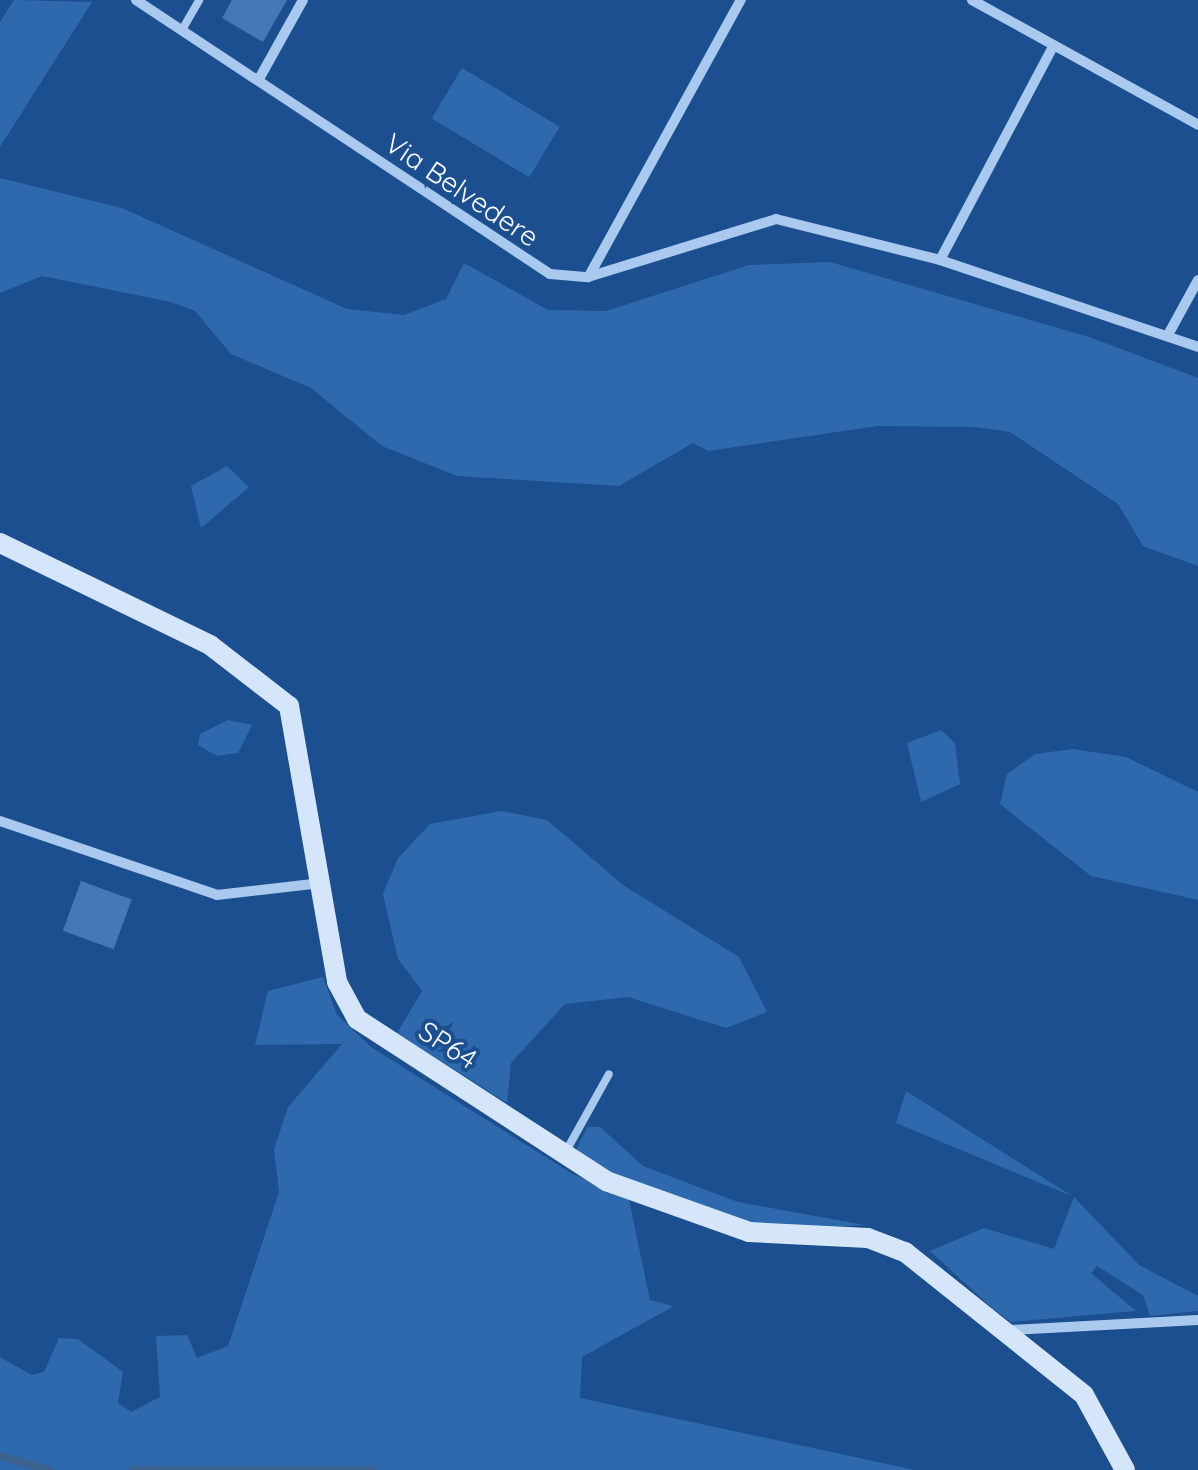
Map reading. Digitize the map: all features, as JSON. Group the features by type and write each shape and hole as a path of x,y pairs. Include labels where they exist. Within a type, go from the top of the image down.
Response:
{"street":[{"name":"Via Belvedere","path":"136,0 260,79 508,252 550,274 588,276 776,219 940,260 1169,333 1198,346"},
{"path":"260,79 303,0"},
{"path":"588,276 741,0"},
{"path":"972,0 1198,125"},
{"path":"940,260 1054,47"},
{"path":"1169,333 1198,280"},
{"name":"SP64","path":"0,544 210,645 289,706 337,982 356,1019 565,1154 703,1219 749,1232 868,1238 905,1252 1011,1330 1084,1395 1125,1470"},
{"path":"0,821 217,895 322,882"},
{"path":"1011,1330 1198,1320"}],"lane":[{"path":"182,30 199,0"},
{"path":"565,1154 609,1074"}],"shaded area":[{"path":"14,0 92,2 0,147 0,22"},
{"path":"462,68 560,127 529,177 432,119"},
{"path":"0,178 122,208 347,309 404,315 446,299 464,263 548,310 606,311 749,265 830,262 1089,337 1198,378 1198,566 1143,546 1118,504 1010,432 975,427 878,426 708,451 693,443 619,486 457,476 382,446 311,388 231,354 195,311 171,302 42,276 0,293"},
{"path":"227,466 249,487 201,528 191,486"},
{"path":"228,720 252,725 238,753 217,756 198,745 200,734"},
{"path":"941,730 955,743 960,784 921,802 907,743"},
{"path":"1073,749 1126,757 1198,792 1198,900 1091,876 1000,804 1007,774 1035,754"},
{"path":"501,811 547,820 623,885 739,957 767,1012 726,1028 628,997 565,1004 511,1063 507,1103 397,1033 422,991 398,959 383,894 398,858 430,824"},
{"path":"323,977 337,1015 371,1047 574,1175 628,1195 650,1300 674,1306 582,1357 580,1398 915,1470 0,1470 0,1357 32,1375 44,1372 59,1338 78,1339 123,1372 118,1403 131,1412 160,1397 156,1336 187,1335 197,1358 228,1346 279,1192 274,1149 288,1107 342,1044 255,1045 268,991"},
{"path":"906,1091 1074,1197 896,1123"},
{"path":"587,1127 600,1127 643,1166 738,1202 865,1225 788,1229 692,1217 575,1152"},
{"path":"1074,1197 1139,1265 1198,1296 1198,1311 1150,1316 1143,1295 1097,1266 1091,1273 1136,1311 1011,1322 930,1251 984,1228 1054,1249"}],"building":[{"path":"232,0 287,0 263,42 222,18"},
{"path":"81,881 132,899 114,949 63,931"}],"waterway":[{"path":"0,1456 49,1470"},
{"path":"133,1470 371,1470"}]}
